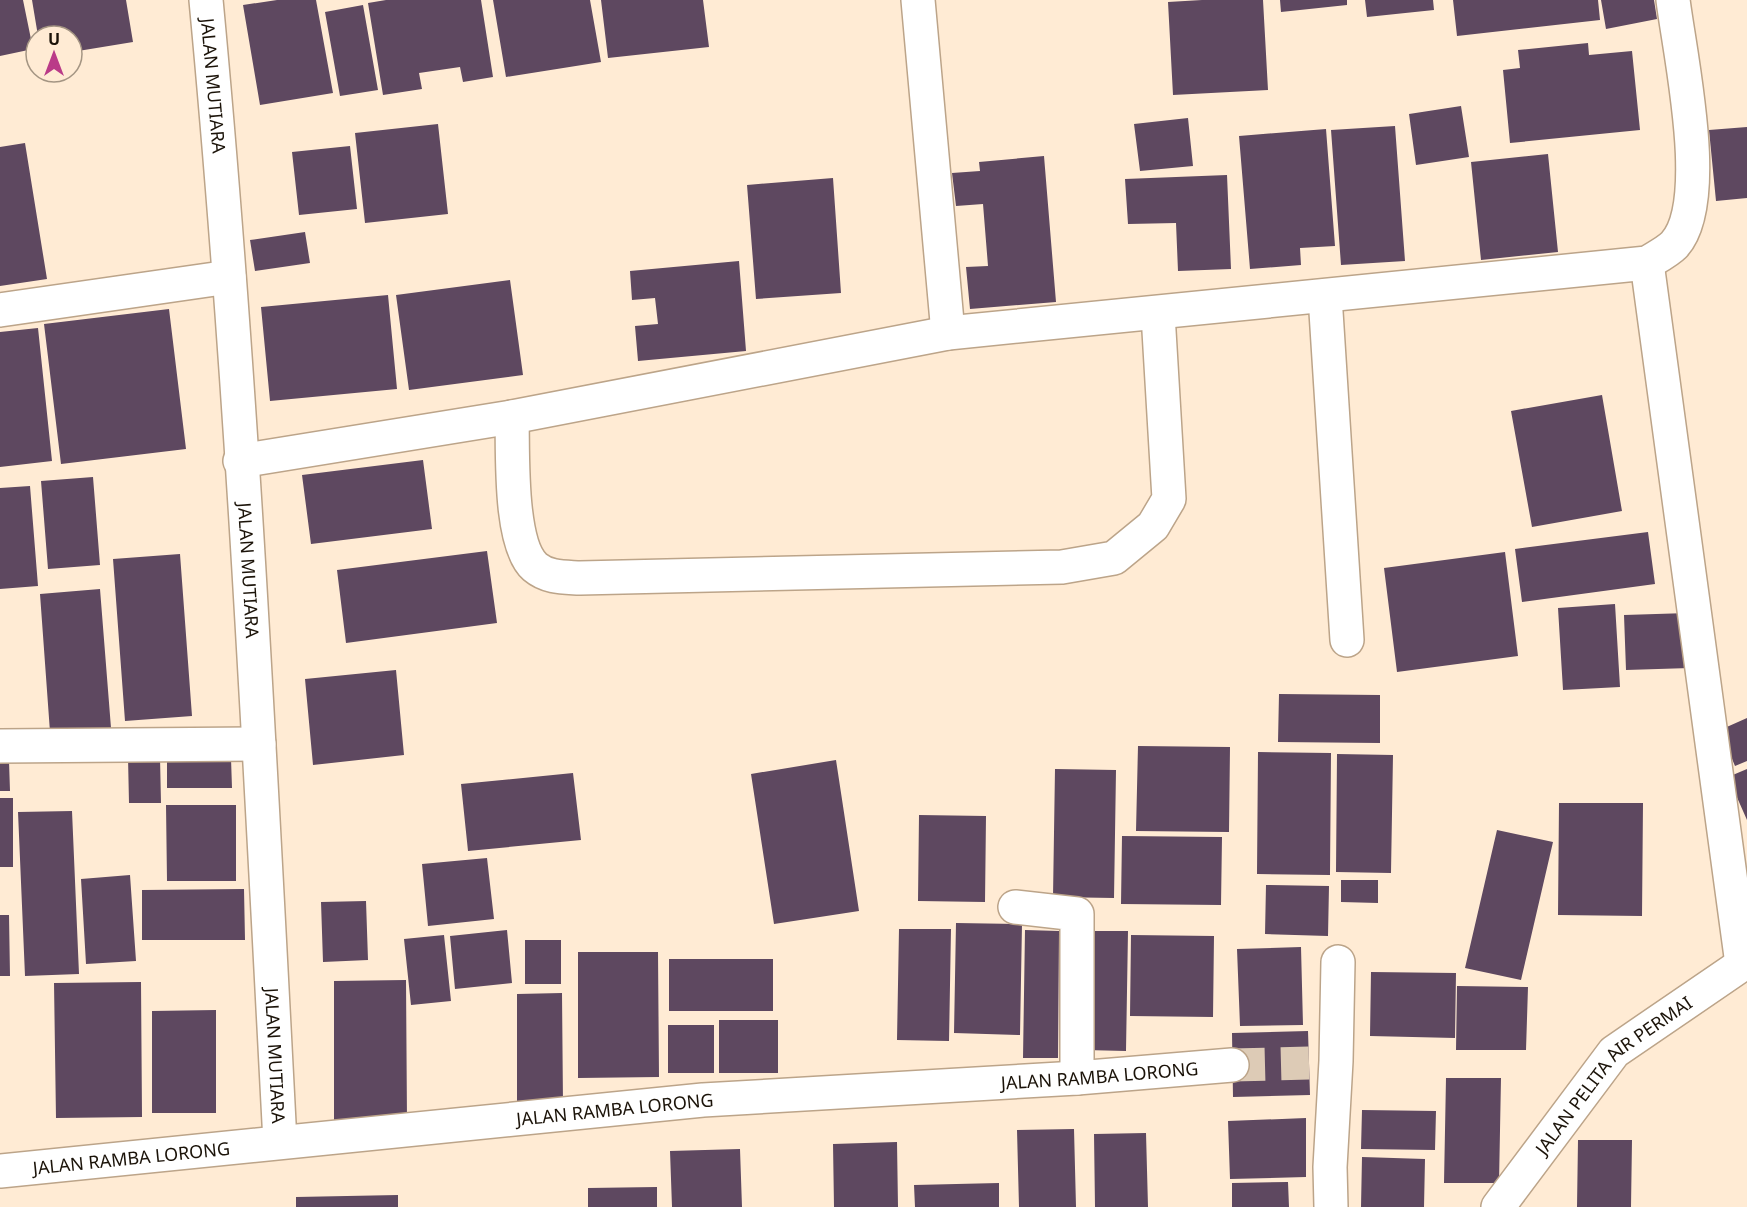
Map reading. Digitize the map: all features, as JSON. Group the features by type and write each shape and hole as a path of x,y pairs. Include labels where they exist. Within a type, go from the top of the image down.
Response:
{"street":[{"name":"JALAN MUTIARA","path":"206,0 229,277 259,744 280,1142"},
{"path":"918,0 948,333"},
{"path":"240,461 512,417 948,333 1158,314 1647,263 1674,245 1687,218 1693,195 1694,162 1673,0"},
{"path":"1647,263 1745,962"},
{"path":"0,310 229,277"},
{"path":"1325,296 1347,640"},
{"path":"512,417 517,528 522,551 536,567 554,576 591,578 1050,567 1089,564 1114,558 1137,541 1153,526 1169,499 1158,314"},
{"path":"0,746 259,744"},
{"path":"1015,908 1077,914 1077,1078"},
{"path":"1331,1207 1330,1167 1336,1061 1338,962"},
{"name":"JALAN PELITA AIR PERMAI","path":"1498,1207 1614,1052 1745,962"},
{"name":"JALAN RAMBA LORONG","path":"0,1171 703,1100 1077,1078 1232,1065"}],"building":[{"path":"0,0 23,0 28,24 24,24 24,51 0,56"},
{"path":"32,0 126,0 133,42 84,50 84,24 36,24"},
{"path":"277,0 316,0 333,93 260,105 243,5"},
{"path":"386,0 481,0 493,77 463,82 460,67 419,73 422,89 383,95 368,3"},
{"path":"493,0 590,0 601,62 506,77"},
{"path":"601,0 703,0 709,47 608,58"},
{"path":"1263,0 1268,90 1173,95 1168,2"},
{"path":"1280,0 1347,0 1347,5 1281,12"},
{"path":"1365,0 1433,0 1434,10 1367,17"},
{"path":"1453,0 1598,0 1600,20 1457,36"},
{"path":"1601,0 1654,0 1657,19 1606,29"},
{"path":"363,5 378,90 340,96 325,12"},
{"path":"1588,43 1589,55 1632,51 1640,130 1510,143 1503,70 1520,68 1518,50"},
{"path":"1461,106 1469,157 1416,165 1409,114"},
{"path":"1188,118 1193,166 1140,171 1134,124"},
{"path":"438,124 448,214 365,223 355,133"},
{"path":"1395,126 1405,261 1341,265 1331,130"},
{"path":"1747,127 1747,198 1716,201 1709,130"},
{"path":"1326,129 1335,246 1300,248 1301,265 1250,269 1239,136"},
{"path":"25,143 47,279 0,286 0,147"},
{"path":"350,146 357,209 299,215 292,152"},
{"path":"1548,154 1558,252 1481,260 1471,162"},
{"path":"1044,156 1056,302 970,309 966,267 988,266 983,204 956,206 952,173 980,171 979,162"},
{"path":"1227,175 1231,269 1178,271 1176,223 1128,224 1125,179"},
{"path":"833,178 841,293 756,299 747,185"},
{"path":"305,232 310,263 255,271 250,240"},
{"path":"739,261 746,351 638,361 635,326 658,324 655,298 632,300 630,271"},
{"path":"510,280 523,375 409,390 396,295"},
{"path":"388,295 397,389 270,401 261,307"},
{"path":"169,309 186,449 61,464 44,324"},
{"path":"38,328 52,461 0,467 0,332"},
{"path":"1602,395 1622,511 1532,527 1511,411"},
{"path":"423,460 432,529 311,544 302,475"},
{"path":"93,477 100,565 48,569 41,481"},
{"path":"30,486 38,586 0,589 0,488"},
{"path":"1648,532 1655,584 1522,602 1515,549"},
{"path":"487,551 497,623 346,643 337,570"},
{"path":"1505,552 1518,656 1397,672 1384,568"},
{"path":"180,554 192,716 125,721 113,559"},
{"path":"100,589 111,728 50,732 40,594"},
{"path":"1615,604 1620,687 1563,690 1558,608"},
{"path":"1688,613 1690,668 1626,670 1624,615"},
{"path":"396,670 404,755 313,765 305,679"},
{"path":"1279,694 1380,695 1380,743 1278,742"},
{"path":"1747,718 1747,761 1735,766 1720,730"},
{"path":"1138,746 1230,747 1229,832 1136,831"},
{"path":"1258,752 1331,753 1330,875 1257,874"},
{"path":"1337,754 1393,755 1391,873 1336,872"},
{"path":"128,757 160,757 161,803 129,803"},
{"path":"231,758 232,788 167,788 167,759"},
{"path":"836,760 859,911 774,924 751,774"},
{"path":"0,761 9,761 10,791 0,791"},
{"path":"1055,769 1116,770 1114,898 1053,897"},
{"path":"1747,769 1747,820 1728,777"},
{"path":"573,773 581,840 468,851 461,784"},
{"path":"0,798 13,798 13,867 0,867"},
{"path":"1559,803 1643,803 1642,916 1558,915"},
{"path":"166,805 236,805 236,881 167,881"},
{"path":"72,811 79,974 25,976 18,812"},
{"path":"919,815 986,816 985,902 918,901"},
{"path":"1497,830 1553,842 1521,980 1465,968"},
{"path":"1122,836 1222,837 1221,905 1121,904"},
{"path":"487,858 494,919 428,926 422,864"},
{"path":"130,875 136,961 86,964 81,879"},
{"path":"1341,880 1378,880 1378,903 1341,902"},
{"path":"1266,885 1329,886 1328,936 1265,934"},
{"path":"244,889 245,940 142,940 142,890"},
{"path":"366,901 368,960 323,962 321,902"},
{"path":"0,915 9,915 10,976 0,976"},
{"path":"956,923 1022,924 1020,1035 954,1033"},
{"path":"899,929 951,929 949,1041 897,1040"},
{"path":"507,930 512,983 455,989 450,936"},
{"path":"1025,930 1059,931 1058,1058 1023,1058"},
{"path":"1087,931 1128,931 1126,1051 1085,1050"},
{"path":"444,935 451,1001 411,1005 404,939"},
{"path":"1131,935 1214,936 1213,1017 1130,1016"},
{"path":"525,940 561,940 561,984 525,984"},
{"path":"1301,947 1303,1025 1240,1026 1237,949"},
{"path":"578,952 658,952 659,1077 578,1078"},
{"path":"669,959 773,959 773,1011 669,1011"},
{"path":"1371,972 1456,973 1455,1038 1370,1036"},
{"path":"406,980 407,1120 334,1121 334,981"},
{"path":"141,982 142,1117 56,1118 54,983"},
{"path":"1457,986 1528,987 1526,1050 1456,1050"},
{"path":"562,993 563,1105 517,1105 517,994"},
{"path":"216,1010 216,1113 152,1113 152,1011"},
{"path":"719,1020 778,1020 778,1073 719,1073"},
{"path":"668,1025 714,1025 714,1073 668,1073"},
{"path":"1308,1031 1310,1095 1233,1097 1232,1033"},
{"path":"1446,1078 1501,1078 1499,1183 1444,1183"},
{"path":"1362,1110 1436,1111 1435,1150 1361,1149"},
{"path":"1306,1118 1306,1177 1230,1179 1228,1121"},
{"path":"1074,1129 1076,1207 1019,1207 1017,1130"},
{"path":"1146,1133 1148,1207 1095,1207 1094,1134"},
{"path":"1578,1140 1632,1140 1631,1207 1577,1207"},
{"path":"897,1142 898,1207 834,1207 833,1144"},
{"path":"740,1149 742,1207 672,1207 670,1151"},
{"path":"1362,1157 1425,1159 1424,1207 1361,1207"},
{"path":"1288,1182 1289,1207 1232,1207 1232,1183"},
{"path":"999,1183 999,1207 915,1207 914,1185"},
{"path":"657,1187 657,1207 588,1207 588,1188"},
{"path":"398,1195 398,1207 296,1207 296,1197"}],"tunnel":[{"path":"1232,1065 1309,1063"}]}
